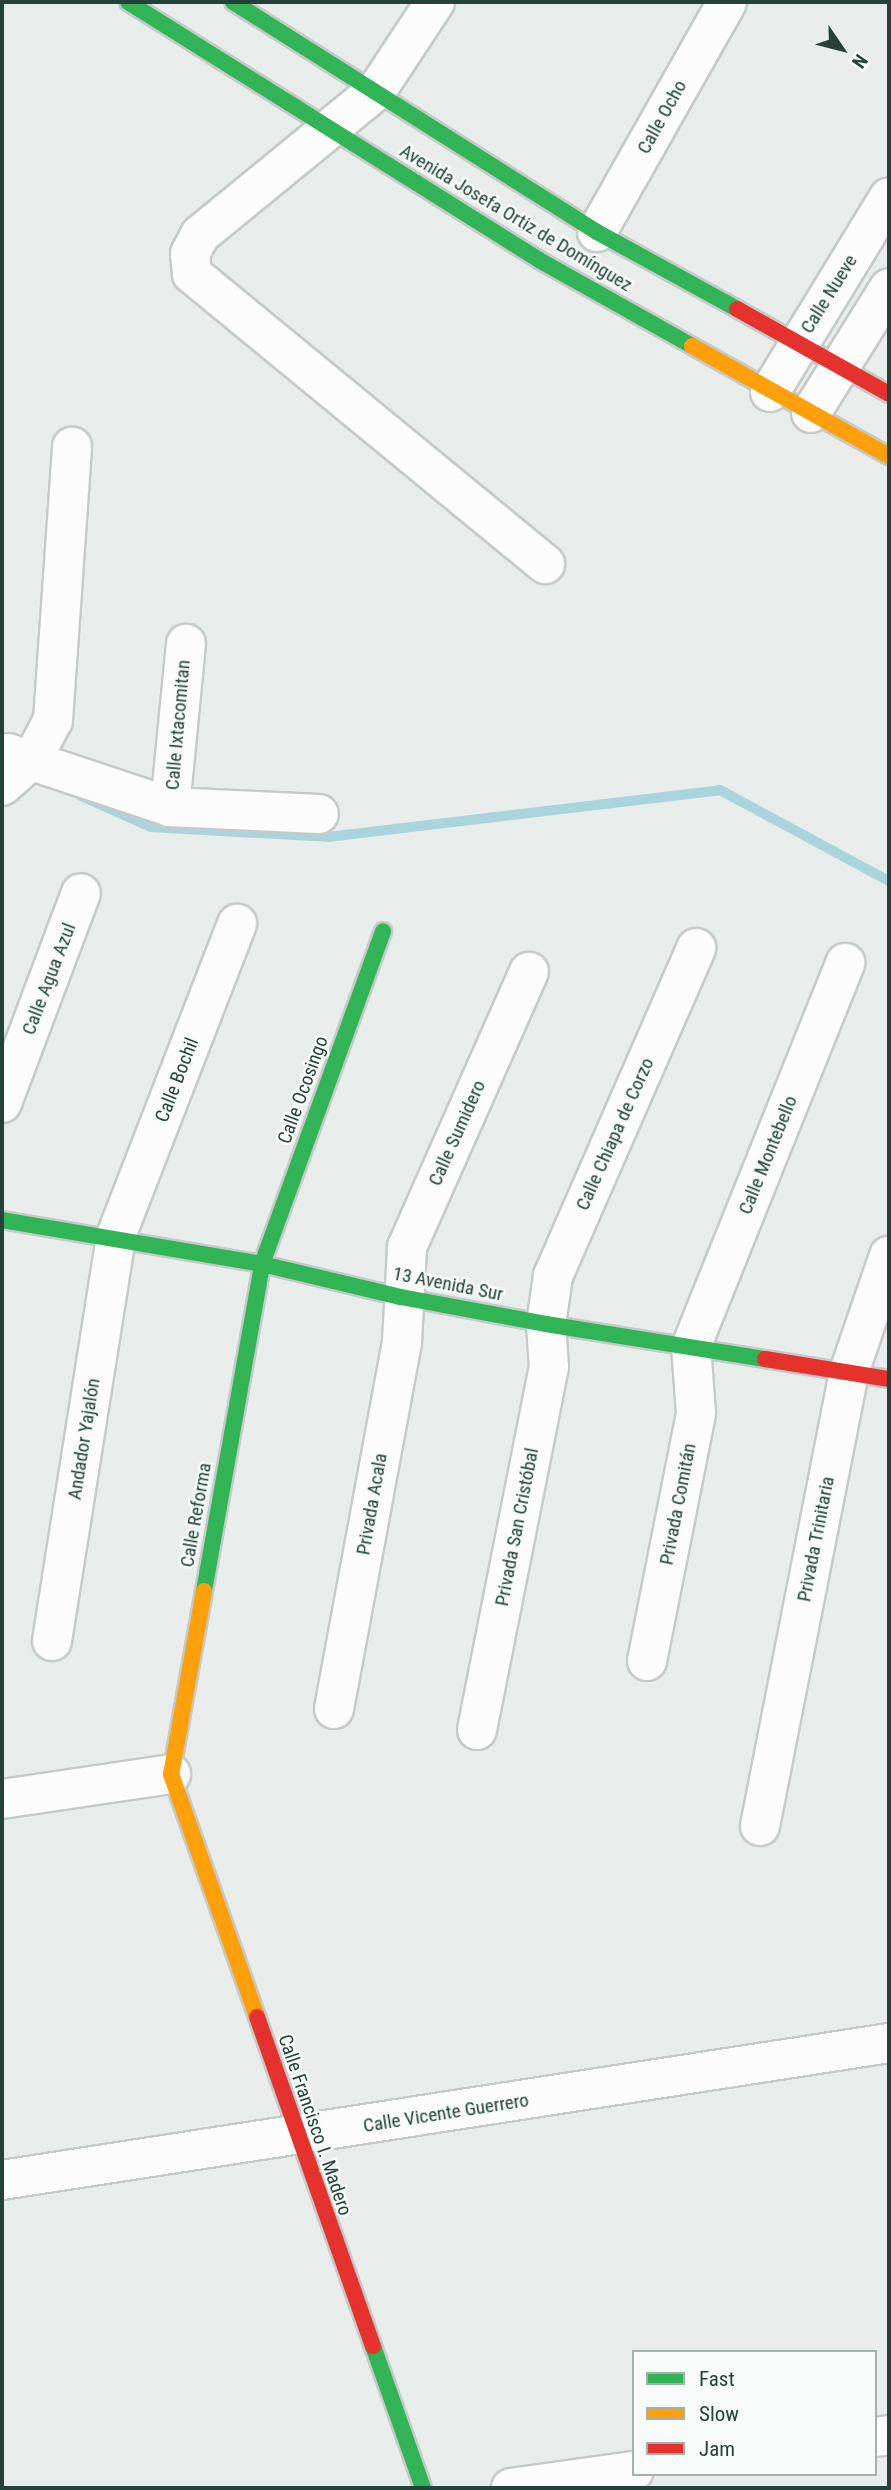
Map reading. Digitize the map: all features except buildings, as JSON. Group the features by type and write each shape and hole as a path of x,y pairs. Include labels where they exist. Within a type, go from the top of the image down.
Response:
{"street":[{"name":"Avenida Josefa Ortiz de Domínguez","path":"128,2 539,260 770,392 889,456"},
{"name":"Avenida Josefa Ortiz de Domínguez","path":"233,2 597,232 889,394"},
{"path":"435,2 376,90 333,130 200,235 190,254 192,274 545,564"},
{"name":"Calle Ocho","path":"597,232 727,2"},
{"name":"Calle Nueve","path":"770,392 889,197"},
{"path":"811,413 889,288"},
{"path":"2,786 17,755 53,720 72,447"},
{"name":"Calle Ixtacomitan","path":"170,807 186,644"},
{"path":"17,755 170,807 319,814"},
{"name":"Calle Agua Azul","path":"2,1103 81,893"},
{"name":"Calle Bochil","path":"116,1236 237,924"},
{"name":"Calle Ocosingo","path":"262,1264 383,931"},
{"name":"Calle Chiapa de Corzo","path":"546,1324 553,1276 696,947"},
{"name":"Calle Montebello","path":"691,1347 845,963"},
{"name":"Calle Sumidero","path":"401,1297 407,1247 529,972"},
{"name":"13 Avenida Sur","path":"2,1220 116,1236 262,1264 401,1297 546,1324 889,1379"},
{"name":"Andador Yajalón","path":"52,1641 116,1236"},
{"name":"Privada Trinitaria","path":"760,1826 849,1372 889,1256"},
{"name":"Calle Reforma","path":"171,1774 262,1264"},
{"name":"Privada Acala","path":"334,1709 402,1343 401,1297"},
{"name":"Privada San Cristóbal","path":"477,1730 549,1367 546,1324"},
{"name":"Privada Comitán","path":"647,1661 696,1413 691,1347"},
{"path":"2,1799 171,1774"},
{"name":"Calle Francisco I. Madero","path":"171,1774 296,2137 424,2488"},
{"name":"Calle Vicente Guerrero","path":"2,2180 296,2137 889,2043"},
{"path":"511,2488 632,2471"}],"waterway":[{"path":"81,796 151,827 328,837 720,790 889,881"}],"traffic: fast":[{"path":"128,2 539,260 692,346"},
{"path":"233,2 597,232 737,309"},
{"path":"204,1591 262,1264 383,931"},
{"path":"2,1220 262,1264 401,1297 546,1324 765,1359"},
{"path":"373,2346 423,2488"}],"traffic: slow":[{"path":"692,346 889,456"},
{"path":"204,1591 171,1774 257,2017"}],"traffic: jam":[{"path":"737,309 889,394"},
{"path":"765,1359 889,1379"},
{"path":"257,2017 373,2346"}]}
